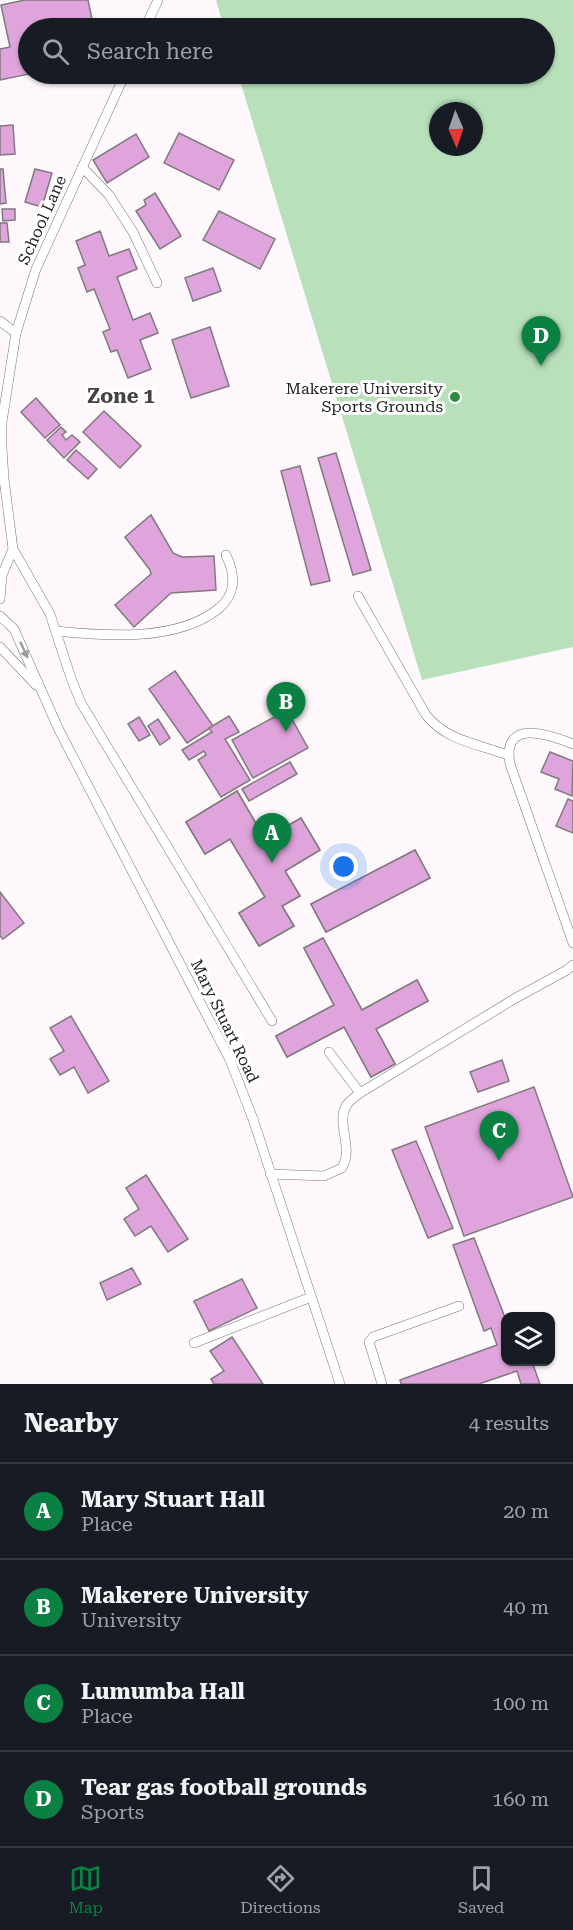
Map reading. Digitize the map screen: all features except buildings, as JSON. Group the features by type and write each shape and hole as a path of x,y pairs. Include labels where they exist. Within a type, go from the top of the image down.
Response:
{"lane":[{"path":"150,18 158,0"},
{"name":"School Lane","path":"13,549 4,479 2,422 16,333 36,269 119,84"},
{"path":"82,167 109,195 133,232 157,284"},
{"path":"0,321 16,333"},
{"path":"0,598 1,576 13,549"},
{"path":"13,549 56,630 81,703 272,1021"},
{"path":"56,630 88,634 124,634 178,628 202,620 225,603 231,594 233,575 226,555"},
{"path":"358,596 426,715 434,725 447,735 508,755"},
{"name":"Mary Stuart Road","path":"0,616 14,629 58,730 230,1060 253,1119 340,1384"},
{"path":"0,647 40,689"},
{"path":"573,744 557,737 531,731 511,743 508,755 573,943"},
{"path":"270,1174 324,1176 342,1168 347,1155 343,1113 349,1102 507,1003 573,965"},
{"path":"329,1052 360,1093"},
{"path":"194,1343 311,1297"},
{"path":"382,1384 370,1351 369,1342 373,1337 459,1306"}],"green space":[{"name":"Makerere University Sports Grounds","path":"216,0 573,0 573,647 422,680 241,84 555,84 555,18 221,18"}],"place":[{"name":"Tear gas football grounds","path":"541,366"},
{"name":"Makerere University Sports Grounds","path":"455,397"},
{"name":"Makerere University","path":"286,732"},
{"name":"Mary Stuart Hall","path":"272,863"},
{"name":"Lumumba Hall","path":"499,1161"}],"district":[{"name":"Zone 1","path":"121,396"}]}
